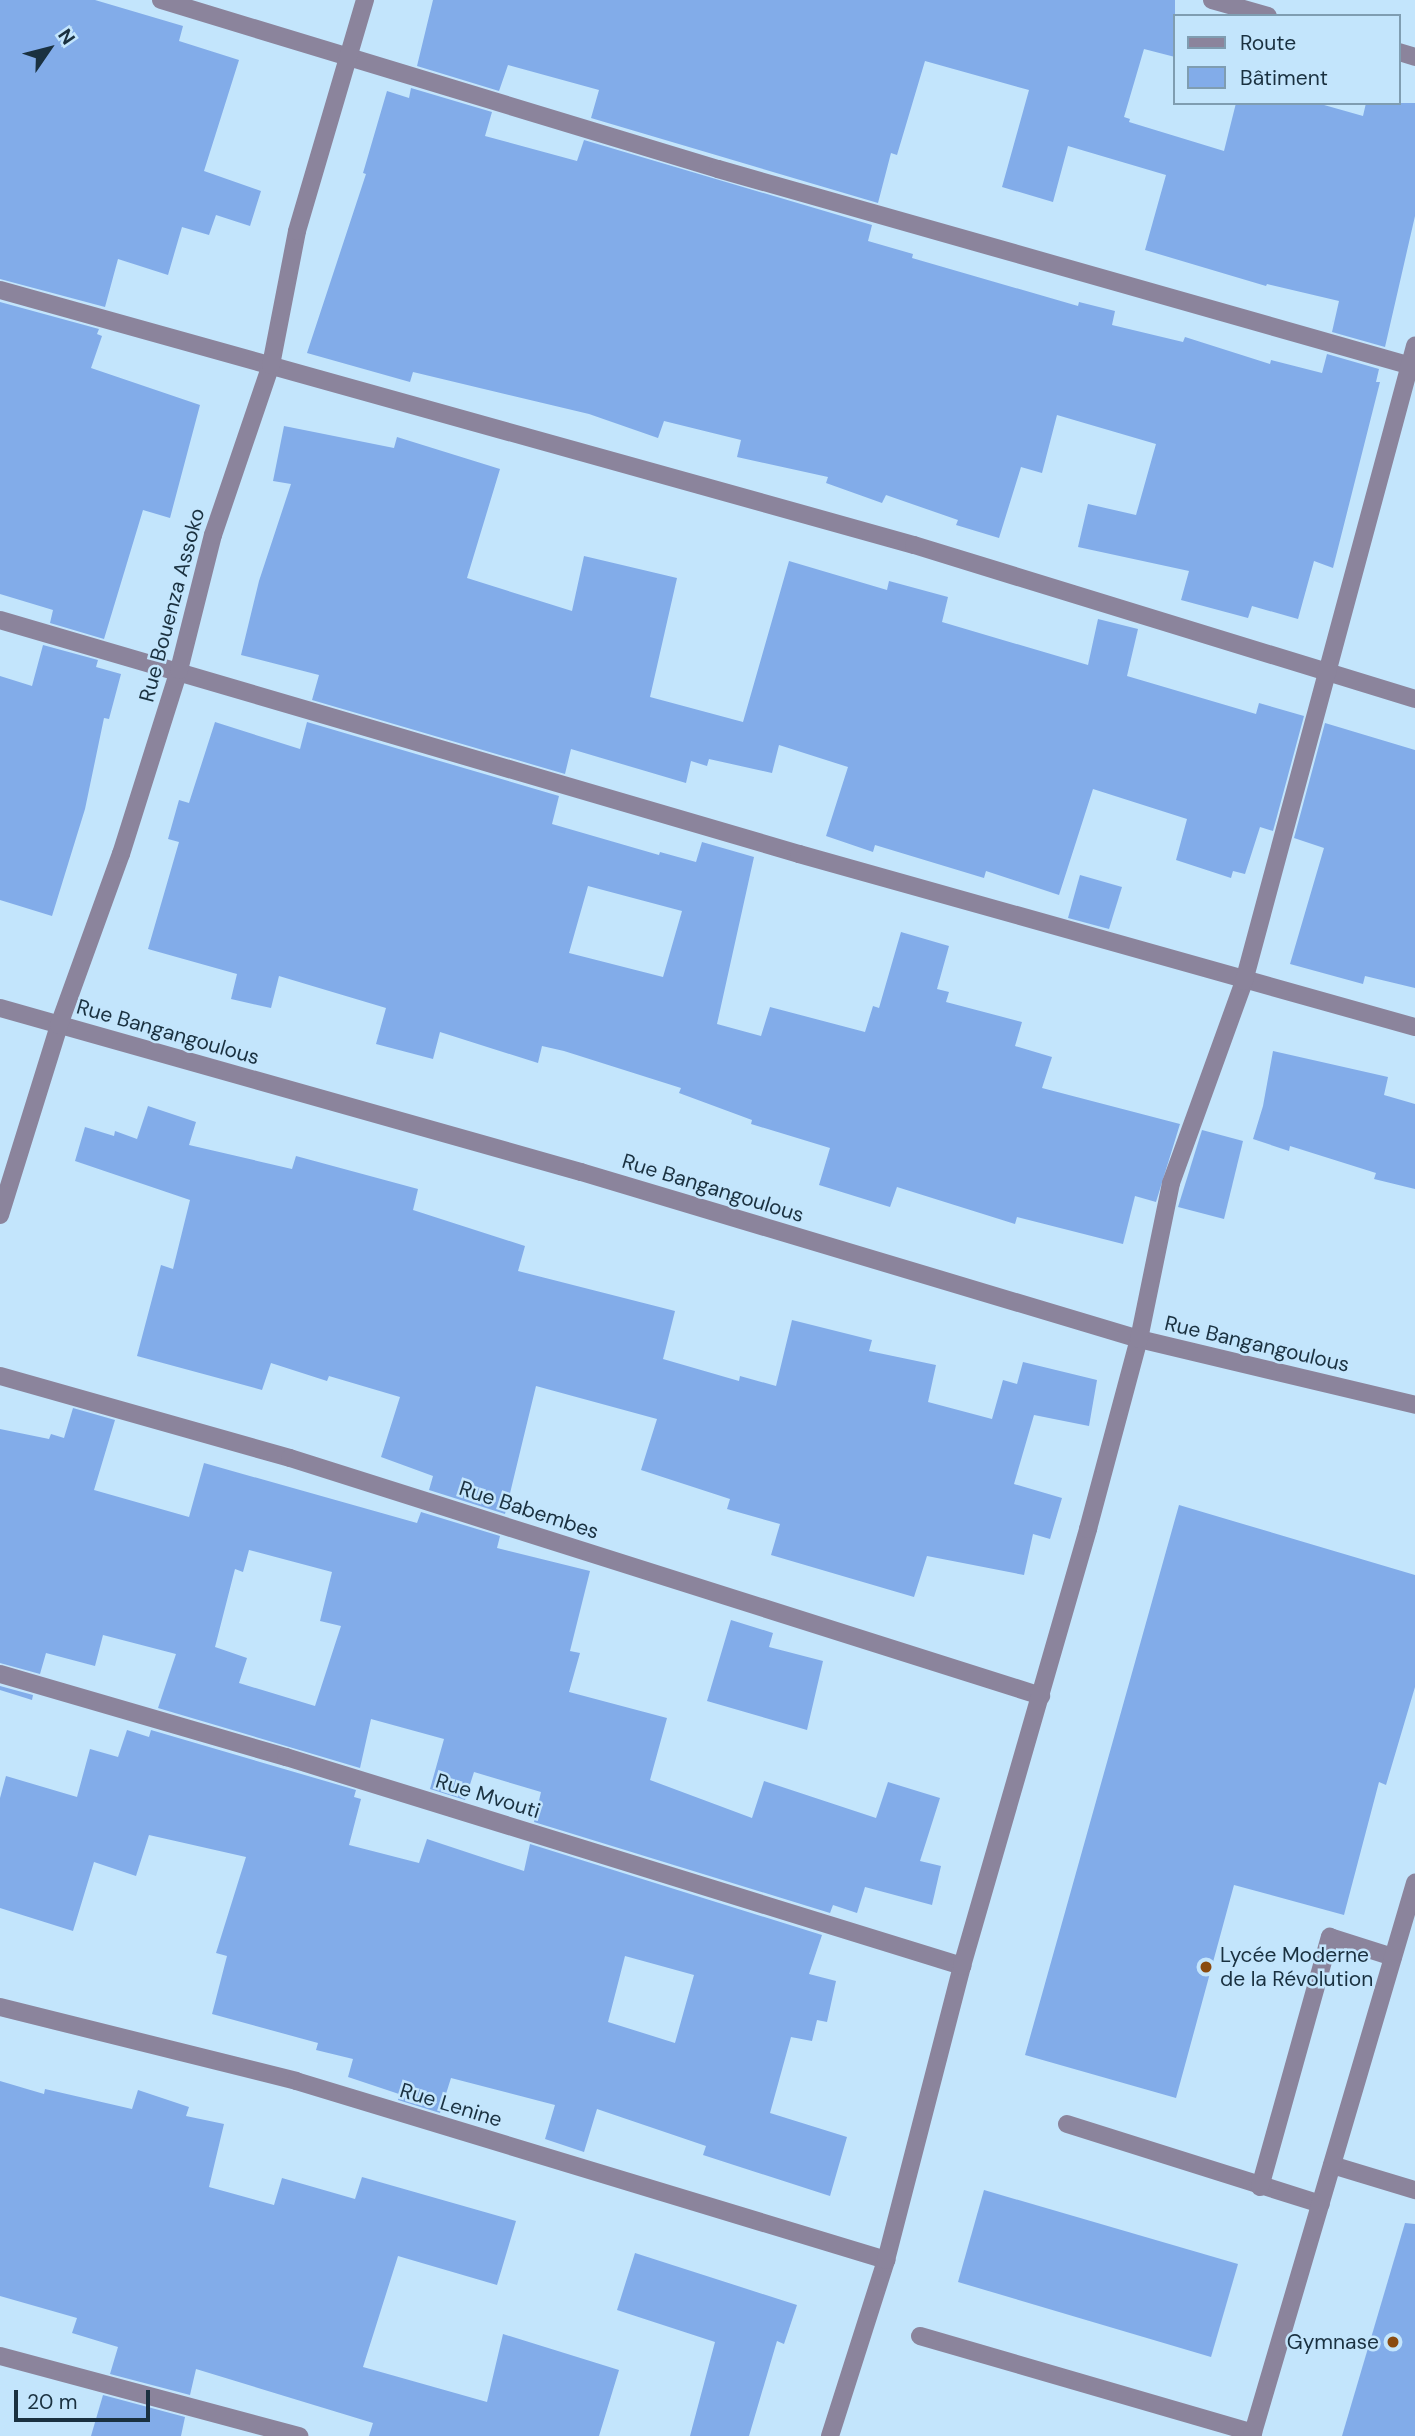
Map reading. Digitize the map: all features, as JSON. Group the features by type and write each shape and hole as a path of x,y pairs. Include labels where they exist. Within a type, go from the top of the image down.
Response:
{"street":[{"path":"161,0 718,169 1412,366"},
{"name":"Rue Bouenza Assoko","path":"0,1215 59,1025 121,854 180,670 213,535 271,365 297,231 365,0"},
{"path":"1212,0 1261,14"},
{"path":"0,290 914,545 1415,699"},
{"path":"830,2436 886,2260 962,1966 1041,1696 1139,1339 1171,1184 1244,981 1412,366 1415,346"},
{"path":"0,620 180,670 772,846 1415,1027"},
{"name":"Rue Bangangoulous","path":"0,1008 594,1176 1139,1339 1415,1405"},
{"name":"Rue Babembes","path":"0,1376 290,1458 1041,1696"},
{"name":"Rue Mvouti","path":"0,1674 299,1761 962,1966"},
{"path":"920,2336 1253,2435 1415,1883"},
{"path":"1260,2187 1330,1937 1393,1957"},
{"name":"Rue Lenine","path":"0,2007 296,2081 886,2260"},
{"path":"1067,2124 1260,2187 1321,2204"},
{"path":"1332,2165 1415,2190"},
{"path":"0,2356 299,2436"}],"building":[{"path":"0,0 95,0 183,26 179,41 239,60 204,171 261,191 250,226 216,215 209,235 182,227 168,275 118,259 105,307 0,279"},
{"path":"433,0 1175,0 1174,57 1144,49 1124,117 1130,119 1129,122 1224,151 1236,105 1324,105 1363,116 1366,105 1415,103 1415,216 1385,347 1332,332 1339,301 1267,284 1266,286 1145,250 1166,175 1068,146 1053,202 1002,187 1029,90 925,61 897,155 891,153 878,203 591,118 599,90 508,65 499,91 417,66"},
{"path":"411,88 492,112 485,136 577,161 584,140 872,225 868,241 913,254 912,258 1078,306 1079,302 1115,311 1112,325 1183,342 1185,337 1270,364 1271,360 1322,373 1327,354 1379,369 1376,382 1380,382 1333,568 1314,561 1298,619 1252,606 1248,618 1181,600 1189,571 1078,547 1088,504 1136,515 1156,444 1057,415 1042,473 1021,467 999,538 956,525 958,520 886,495 882,503 826,483 828,477 737,457 741,440 664,421 658,438 589,414 413,372 410,382 307,353 366,174 363,173 387,91 409,98"},
{"path":"0,302 99,329 97,334 102,336 91,368 200,405 170,518 143,510 104,639 50,623 53,610 0,594"},
{"path":"284,426 394,448 397,437 500,469 467,578 572,611 584,556 677,578 650,697 743,722 789,561 887,590 889,581 948,597 942,622 1088,665 1098,619 1138,629 1127,676 1256,714 1259,703 1304,716 1273,831 1260,827 1245,874 1233,871 1231,878 1176,860 1187,819 1093,789 1059,895 986,871 984,878 875,845 873,852 826,836 848,767 779,745 772,773 709,759 707,766 691,761 686,783 571,749 565,774 312,700 319,675 241,655 259,581 291,484 273,481"},
{"path":"43,645 98,660 96,667 121,674 109,719 104,718 85,809 52,916 0,900 0,676 32,686"},
{"path":"215,722 300,749 307,722 559,796 552,824 659,855 660,852 696,862 702,842 754,857 717,1024 761,1036 770,1007 865,1032 873,1006 879,1008 901,932 949,946 937,989 949,992 946,1002 1022,1022 1015,1046 1052,1057 1042,1088 1180,1124 1156,1202 1135,1196 1123,1244 1017,1217 1015,1224 897,1187 890,1207 819,1185 830,1148 751,1124 752,1120 679,1093 681,1088 564,1051 542,1046 538,1063 440,1032 433,1059 376,1044 386,1008 279,976 271,1008 231,999 237,974 148,949 179,842 168,839 179,800 189,803","holes":["588,886 682,911 663,977 569,953"]},
{"path":"1325,723 1415,750 1415,988 1365,976 1363,984 1290,964 1324,848 1294,838"},
{"path":"1080,875 1122,887 1109,929 1068,918"},
{"path":"1273,1051 1388,1077 1384,1095 1415,1104 1415,1189 1374,1179 1376,1173 1290,1146 1289,1151 1253,1139 1263,1106"},
{"path":"148,1106 196,1122 189,1145 292,1169 296,1156 418,1189 413,1210 525,1246 518,1271 675,1311 663,1359 739,1381 740,1376 776,1386 792,1320 872,1340 869,1351 936,1365 928,1402 992,1419 1003,1380 1017,1384 1023,1362 1097,1380 1089,1426 1034,1415 1014,1484 1062,1498 1050,1539 1033,1534 1024,1575 927,1556 914,1597 771,1555 780,1524 727,1509 730,1499 641,1470 657,1419 536,1386 505,1514 429,1490 433,1476 381,1457 400,1397 329,1376 327,1381 271,1363 262,1390 137,1356 161,1265 173,1269 190,1200 75,1161 85,1127 114,1136 115,1131 137,1139"},
{"path":"1202,1130 1243,1141 1224,1219 1178,1207"},
{"path":"73,1408 115,1420 94,1490 189,1517 204,1463 417,1523 421,1512 500,1536 497,1548 590,1571 570,1651 580,1653 569,1692 667,1718 650,1780 752,1818 764,1781 876,1818 888,1782 940,1798 920,1861 941,1866 932,1905 865,1887 857,1913 833,1905 830,1913 534,1822 541,1792 474,1772 465,1800 430,1789 444,1739 371,1719 360,1768 158,1708 176,1654 103,1635 95,1666 46,1653 40,1674 0,1663 0,1429 49,1439 51,1434 64,1438","holes":["249,1550 332,1572 320,1621 341,1626 315,1706 239,1683 247,1658 215,1647 235,1569 243,1572"]},
{"path":"1179,1505 1415,1575 1415,1687 1386,1785 1379,1782 1344,1915 1234,1885 1176,2098 1025,2055"},
{"path":"731,1620 773,1633 769,1647 823,1661 807,1730 707,1701"},
{"path":"0,1686 33,1695 32,1700 0,1690"},
{"path":"127,1730 149,1737 151,1730 356,1790 354,1797 361,1799 349,1845 419,1863 427,1839 524,1871 530,1844 822,1935 809,1974 836,1981 827,2022 817,2020 812,2041 791,2037 770,2113 847,2137 830,2196 703,2155 706,2146 597,2109 584,2152 545,2139 555,2105 451,2078 440,2113 398,2100 399,2094 348,2077 353,2059 316,2050 318,2043 212,2014 227,1956 216,1953 246,1857 149,1835 136,1876 94,1862 73,1931 0,1908 0,1798 6,1776 77,1797 90,1749 118,1757","holes":["625,1956 694,1975 675,2043 608,2022"]},
{"path":"0,2081 44,2094 45,2089 132,2109 138,2090 189,2107 186,2116 224,2124 209,2187 274,2205 282,2178 355,2199 362,2177 516,2221 497,2285 398,2256 363,2367 487,2402 503,2334 619,2370 599,2436 369,2436 373,2423 196,2369 190,2395 110,2374 118,2347 72,2333 77,2318 0,2296"},
{"path":"984,2190 1238,2264 1211,2357 958,2282"},
{"name":"Gymnase","path":"1405,2223 1415,2224 1415,2436 1342,2436"},
{"path":"635,2253 797,2305 784,2344 777,2341 749,2436 690,2436 715,2342 617,2310"},
{"path":"103,2395 185,2417 181,2436 91,2436"}],"place":[{"name":"Lycée Moderne de la Révolution","path":"1206,1967"},
{"name":"Gymnase","path":"1393,2342"}]}
